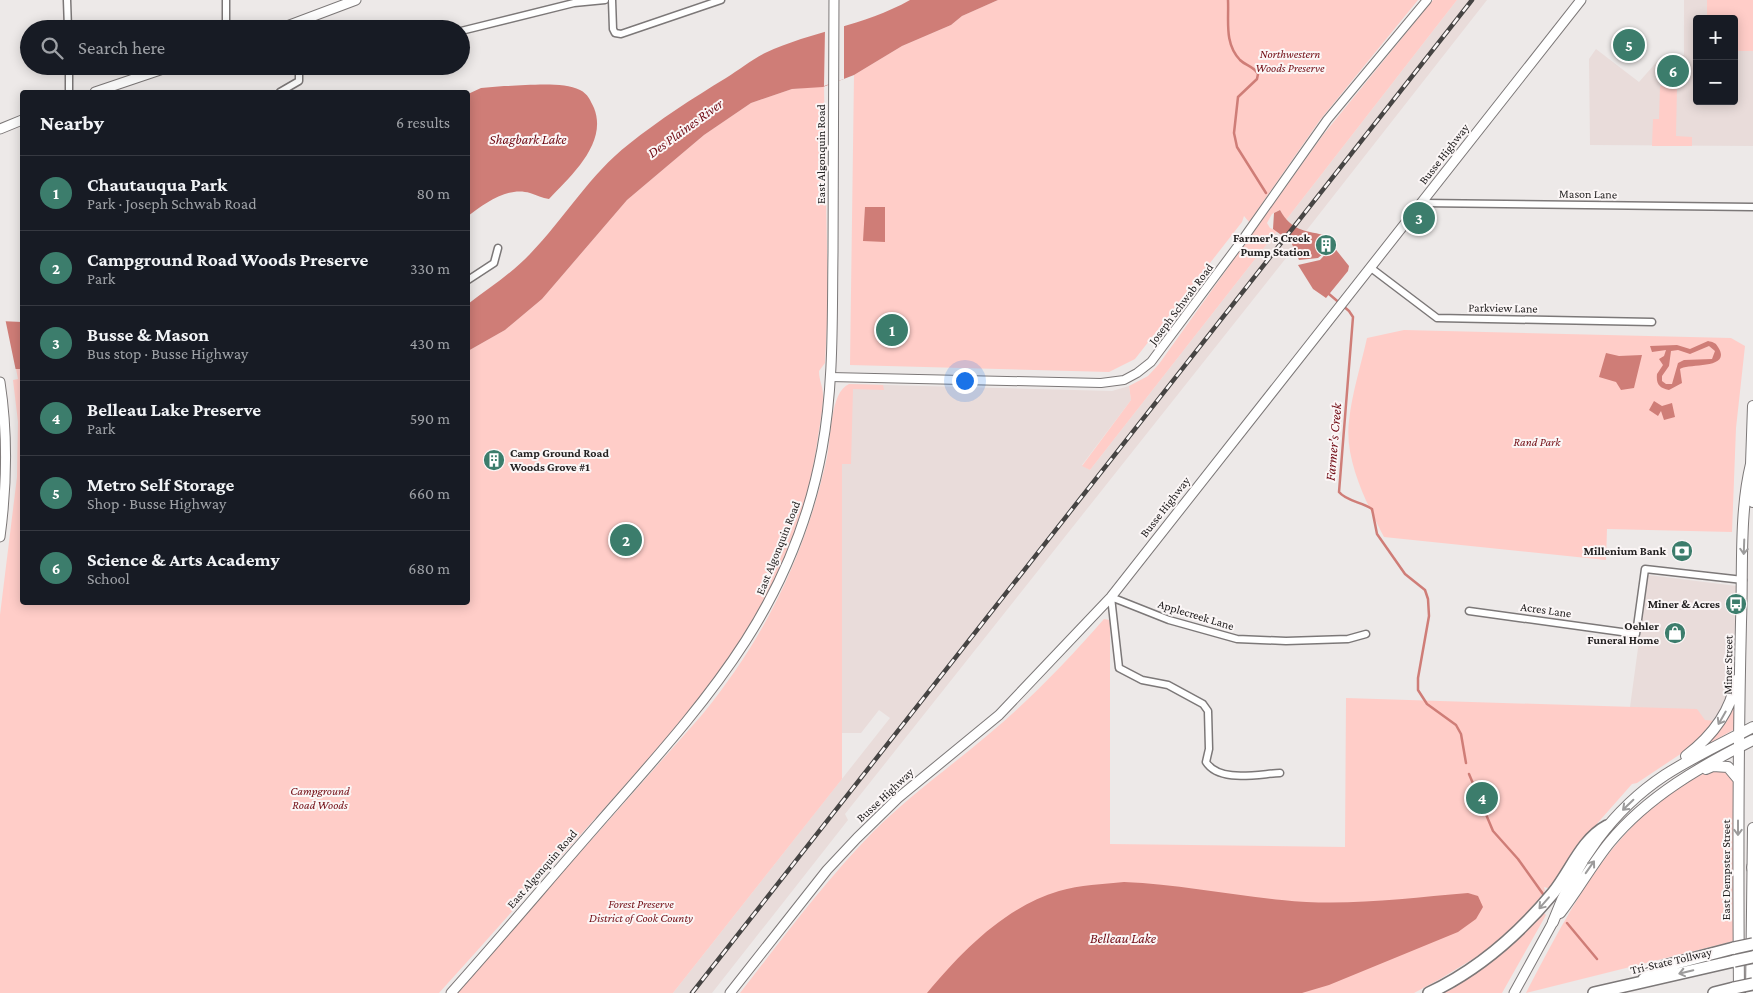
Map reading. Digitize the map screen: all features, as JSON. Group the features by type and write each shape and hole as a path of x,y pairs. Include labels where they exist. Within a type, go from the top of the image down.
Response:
{"highway":[{"path":"1429,993 1481,964 1526,924 1554,892 1595,833 1607,826"},
{"path":"1637,983 1664,966 1753,944"},
{"name":"Tri-State Tollway","path":"1594,993 1753,957"},
{"path":"1714,993 1736,991 1753,984"}],"main road":[{"path":"305,20 356,0"},
{"name":"East Algonquin Road","path":"451,993 692,717 738,656 764,614 786,569 813,492 825,433 830,378 834,0"},
{"name":"Busse Highway","path":"730,993 827,870 857,838 898,798 998,715 1111,597 1581,0"},
{"path":"115,89 150,75"},
{"path":"0,128 20,121"},
{"path":"0,382 6,429 6,466 0,537"},
{"name":"Miner Street","path":"1753,406 1751,464 1753,502"},
{"name":"Miner Street","path":"1739,748 1746,490 1751,464"},
{"path":"1553,922 1566,888 1607,826 1650,786 1699,746 1723,717 1735,687 1741,637"},
{"path":"1650,786 1697,755 1753,727"},
{"path":"1514,993 1553,922 1612,839 1630,821 1688,774 1753,740"},
{"name":"East Dempster Street","path":"1736,991 1739,748"},
{"path":"1688,774 1720,766 1732,770 1738,779"},
{"path":"1753,828 1753,868"},
{"name":"East Dempster Street","path":"1751,993 1753,868"}],"street":[{"path":"67,0 68,20"},
{"path":"226,0 226,20"},
{"path":"470,29 574,3 605,0"},
{"path":"612,0 613,29 615,33 621,34 721,0"},
{"name":"Joseph Schwab Road","path":"830,378 1101,384 1124,380 1137,373 1156,355 1243,239 1327,120 1426,0"},
{"path":"69,75 69,90"},
{"path":"284,90 299,82 299,75"},
{"name":"Mason Lane","path":"1422,203 1753,207"},
{"path":"470,279 494,263 498,248"},
{"name":"Parkview Lane","path":"1371,268 1437,318 1652,322"},
{"name":"Acres Lane","path":"1468,612 1636,634 1645,569 1743,580"},
{"path":"1111,597 1119,668 1142,680 1168,685 1203,704 1208,711 1209,749 1206,762 1211,770 1226,775 1280,773"},
{"name":"Applecreek Lane","path":"1111,597 1169,620 1237,639 1294,641 1348,639 1366,634"}],"shaded area":[{"path":"1457,0 1487,0 1306,231 1300,231 1286,220"},
{"path":"1684,0 1753,0 1753,146 1590,145 1589,59 1596,49 1639,82 1661,57 1684,55"},
{"path":"1277,231 1291,242 1294,248 845,814 848,820 712,993 673,993 890,718 879,710 861,733 842,733 842,426 849,384 1112,391 1129,386 1131,400 1082,465 1090,470"},
{"path":"1648,575 1737,586 1732,681 1728,698 1716,721 1694,720 1630,707"}],"green space":[{"name":"Northwestern Woods Preserve","path":"998,0 1418,0 1320,120 1249,222 1244,216 1242,222 1135,359 1109,372 850,365 854,75 902,46 951,25 962,16"},
{"path":"1433,0 1457,0 1286,220 1280,210 1272,214 1267,223 1270,228 1277,231 1090,470 1082,466 1131,400 1129,386 1148,376 1159,364 1323,135"},
{"path":"1707,0 1753,0 1753,51 1738,51 1738,15 1707,15"},
{"name":"Campground Road Woods","path":"824,86 828,304 825,363 819,371 823,392 822,406 807,494 789,546 766,595 739,641 708,686 638,771 439,993 0,993 0,615 17,477 18,422 13,380 18,379 16,369 20,369 20,605 470,605 470,350 505,330 542,299 627,200 704,135 751,103 792,89"},
{"path":"1660,86 1677,86 1676,136 1692,137 1692,146 1652,146 1653,119 1659,119"},
{"name":"Rand Park","path":"1404,330 1731,338 1745,346 1736,428 1732,532 1607,529 1606,560 1384,537 1364,496 1353,466 1348,436 1349,421 1354,390 1367,338"},
{"name":"Forest Preserve District of Cook County","path":"849,384 883,385 884,390 853,389 851,464 842,464 842,779 673,993 456,993 701,716 745,657 780,594 807,528 827,457 832,416 838,396"},
{"path":"1104,619 1110,620 1110,844 1345,847 1346,698 1697,709 1705,720 1716,721 1694,745 1637,783 1632,784 1587,835 1551,889 1544,887 1545,891 1540,897 1543,901 1496,945 1414,993 740,993 821,890 873,832 901,806 1020,707"},
{"path":"1734,706 1735,729 1708,744 1727,721"},
{"path":"1714,769 1726,772 1735,784 1734,941 1526,993 1580,895 1624,835 1651,809 1680,787"},
{"path":"1544,913 1546,915 1502,993 1441,993 1496,957"}],"water":[{"name":"Des Plaines River","path":"910,0 998,0 962,16 951,25 902,46 854,75 823,87 792,89 751,103 704,135 627,200 542,299 505,330 470,350 470,302 523,261 602,169 629,144 652,126 765,53 783,45 892,9"},
{"name":"Shagbark Lake","path":"553,85 572,87 587,95 594,108 597,121 596,134 592,146 577,169 549,199 522,191 513,192 497,197 470,214 470,93 481,88"},
{"path":"865,207 885,207 885,242 863,241"},
{"path":"1280,210 1284,217 1294,226 1324,235 1326,237 1317,244 1324,253 1318,258 1299,260 1291,242 1273,229 1274,213"},
{"path":"1333,246 1349,266 1348,271 1326,298 1313,289 1298,265 1320,260"},
{"path":"0,321 20,322 20,369 0,369"},
{"path":"1708,341 1713,342 1718,347 1721,354 1719,359 1714,362 1680,369 1682,383 1669,390 1661,387 1657,380 1657,374 1663,365 1659,359 1664,356 1666,350 1652,352 1650,346 1677,345 1690,349","holes":["1709,346 1715,351 1712,359 1684,360 1678,363 1672,384 1666,384 1662,381 1662,376 1669,366 1671,351 1678,350 1690,354"]},
{"path":"1606,353 1619,356 1642,355 1634,388 1621,390 1616,382 1599,377"},
{"path":"1654,401 1662,406 1672,403 1675,417 1664,420 1661,411 1658,416 1649,410"},
{"name":"Belleau Lake","path":"1124,882 1164,885 1262,898 1328,903 1468,893 1478,896 1483,907 1476,919 1458,932 1329,985 1302,993 927,993 970,946 1003,919 1021,908 1039,898 1059,891"}],"pier":[{"path":"844,24 844,79 824,86 825,29"},
{"path":"0,318 5,318 16,371 0,371"}],"waterway":[{"name":"Farmer's Creek","path":"1228,0 1229,39 1240,60 1258,74 1257,79 1238,97 1234,133 1237,147 1266,193"},
{"name":"Farmer's Creek","path":"1329,294 1349,311 1353,317 1339,492 1372,509 1377,534 1405,574 1425,590 1428,599 1429,616 1418,678 1418,690 1427,704 1456,725 1461,734 1466,763"},
{"name":"Farmer's Creek","path":"1469,774 1493,831 1518,859 1543,894"},
{"name":"Farmer's Creek","path":"1567,923 1597,959"}],"railway":[{"path":"692,993 1472,0"}],"place":[{"name":"Metro Self Storage","path":"1629,45"},
{"name":"Science & Arts Academy","path":"1673,71"},
{"name":"Busse & Mason","path":"1419,218"},
{"name":"Farmer's Creek Pump Station","path":"1326,245"},
{"name":"Chautauqua Park","path":"892,330"},
{"name":"Camp Ground Road Woods Grove #1","path":"494,460"},
{"name":"Campground Road Woods Preserve","path":"626,540"},
{"name":"Millenium Bank","path":"1682,551"},
{"name":"Miner & Acres","path":"1736,604"},
{"name":"Oehler Funeral Home","path":"1675,633"},
{"name":"Belleau Lake Preserve","path":"1482,798"}]}
